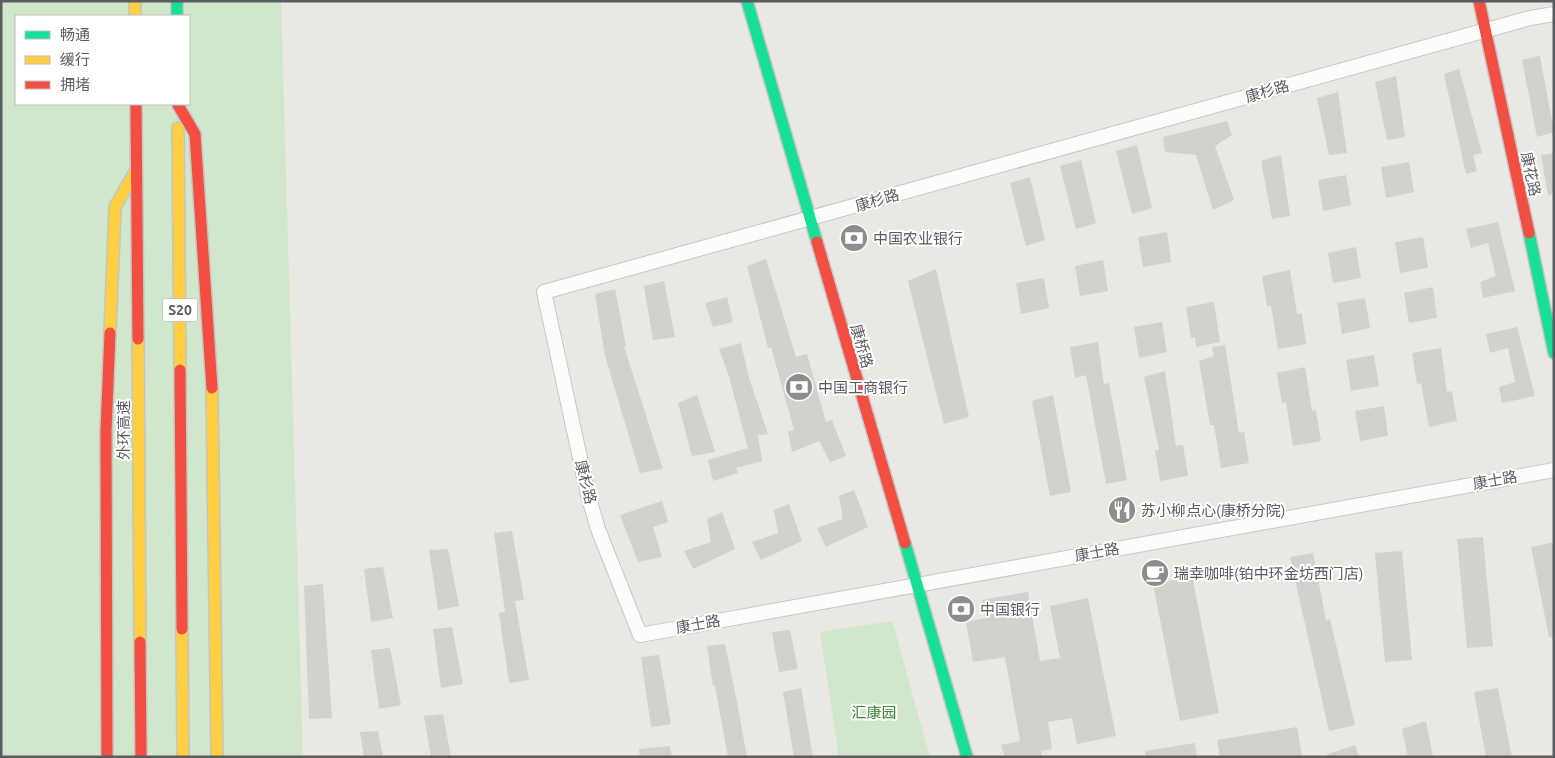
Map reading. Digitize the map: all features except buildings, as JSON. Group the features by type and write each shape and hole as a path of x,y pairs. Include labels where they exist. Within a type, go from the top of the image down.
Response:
{"main road":[{"path":"135,1 135,15"},
{"path":"177,1 178,15"},
{"name":"康桥路","path":"747,1 967,757"},
{"name":"康花路","path":"1479,1 1554,353"},
{"name":"外环高速","path":"136,105 141,757"},
{"path":"178,105 195,134 209,330 214,457 216,757"},
{"name":"S20","path":"178,105 183,757"},
{"path":"107,757 106,431 114,217 115,208 136,170"}],"street":[{"name":"康杉路","path":"640,635 598,529 588,495 544,292 1485,30 1530,18 1554,14"},
{"name":"康士路","path":"640,635 1554,470"}],"green space":[{"path":"1,1 281,1 303,757 1,757"},
{"name":"汇康园","path":"892,621 930,757 839,757 820,632"}],"traffic: fast":[{"path":"177,1 177,15"},
{"path":"747,1 817,242"},
{"path":"1529,233 1554,353"},
{"path":"905,543 967,757"}],"traffic: slow":[{"path":"135,1 135,15"},
{"path":"178,128 180,370"},
{"path":"110,333 115,207 136,170"},
{"path":"138,339 140,642"},
{"path":"212,388 217,757"},
{"path":"182,629 183,757"}],"traffic: jam":[{"path":"1479,1 1529,233"},
{"path":"136,105 138,339"},
{"path":"178,105 195,134 212,388"},
{"path":"817,242 905,543"},
{"path":"107,757 106,431 110,333"},
{"path":"180,370 182,629"},
{"path":"140,642 141,757"}],"place":[{"name":"中国农业银行","path":"854,238"},
{"name":"中国工商银行","path":"799,387"},
{"name":"苏小柳点心(康桥分院)","path":"1122,510"},
{"name":"瑞幸咖啡(铂中环金坊西门店)","path":"1155,573"},
{"name":"中国银行","path":"961,609"}]}
